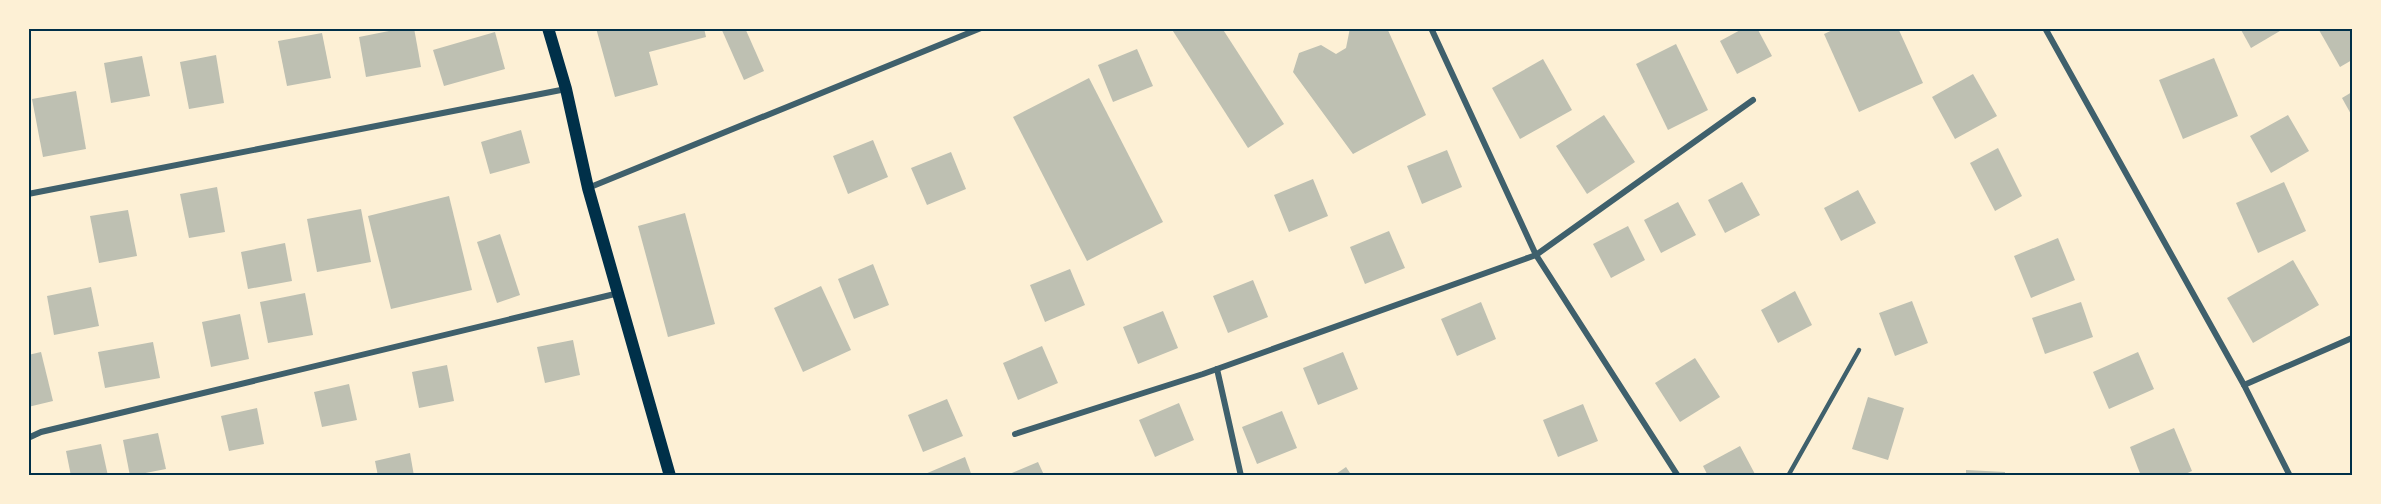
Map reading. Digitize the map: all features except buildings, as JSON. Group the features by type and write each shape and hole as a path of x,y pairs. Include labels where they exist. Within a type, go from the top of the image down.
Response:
{"main road":[{"path":"548,28 566,89 588,188 670,476"}],"street":[{"path":"588,188 981,28"},
{"path":"1431,28 1536,255 1678,476"},
{"path":"2045,28 2244,385 2290,476"},
{"path":"28,194 566,89"},
{"path":"1015,434 1217,369 1536,255 1753,100"},
{"path":"28,438 41,432 618,293"},
{"path":"2244,385 2352,338"},
{"path":"1217,369 1241,476"}],"lane":[{"path":"1788,476 1859,350"}]}
